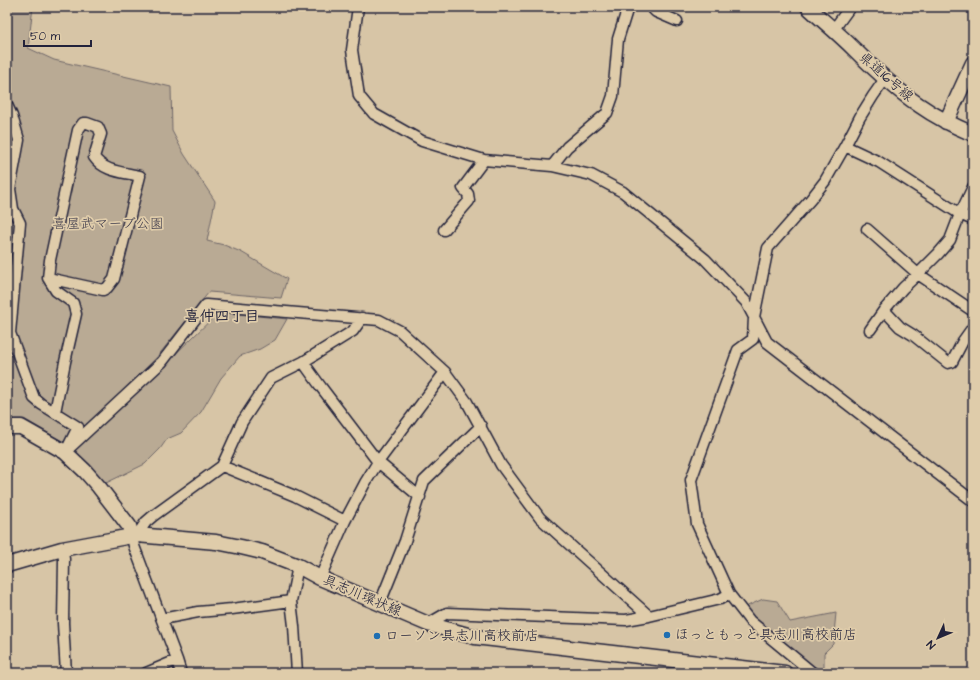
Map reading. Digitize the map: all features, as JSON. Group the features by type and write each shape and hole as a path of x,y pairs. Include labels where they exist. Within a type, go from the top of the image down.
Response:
{"main road":[{"name":"県道16号線","path":"808,7 834,29 885,79 918,105 946,122 973,134"},
{"path":"946,122 973,63"},
{"path":"7,427 21,427 65,452 99,487 129,526 134,535"},
{"name":"具志川環状線","path":"7,565 62,549 134,535 216,542 241,546 262,552 298,566 320,578 428,624 475,637 785,673"}],"street":[{"path":"358,7 352,50 359,96 374,114 422,141 484,160 552,166 591,175 623,192 705,259 746,302 767,342 973,501"},
{"path":"552,166 568,147 607,113 613,96 618,39 628,7"},
{"path":"651,7 656,12 677,21"},
{"path":"834,29 850,7"},
{"path":"813,673 750,621 729,594 697,524 691,480 738,350 753,339 754,317 768,248 825,181 873,96 885,79"},
{"path":"7,105 19,140 10,189 13,209 20,223 10,333 34,398 41,404 78,426 65,452"},
{"path":"48,278 103,290 107,288 114,278 140,176 109,169 98,162 94,157 100,134 98,127 87,123 83,124 78,130 50,260 48,278 56,291 73,303 76,314 55,412"},
{"path":"845,146 879,162 960,214 973,220"},
{"path":"444,230 469,201 468,194 463,188 484,160"},
{"path":"870,330 884,310 903,288 938,254 950,240 973,187"},
{"path":"867,229 918,274 973,311"},
{"path":"65,452 162,362 206,305 379,320 400,331 445,372 467,402 501,465 540,518 649,616"},
{"path":"884,310 900,328 913,335 948,363 952,362 973,327"},
{"path":"181,673 134,546 134,535 153,516 222,466 242,422 271,378 303,362 353,331 362,318"},
{"path":"303,362 378,462 420,497"},
{"path":"320,578 345,521 365,483 378,462 445,372"},
{"path":"380,604 405,541 424,482 481,426"},
{"path":"222,466 295,496 345,521"},
{"path":"62,549 64,559 63,623 66,673"},
{"path":"297,673 291,601 298,566"},
{"path":"428,624 447,613 626,620 720,599 729,594"},
{"path":"162,619 198,612 291,601"},
{"path":"146,673 177,660"}],"green space":[{"name":"喜屋武マーブ公園","path":"7,7 33,7 28,48 54,60 171,87 172,131 184,154 215,201 207,241 224,245 241,252 287,279 281,298 209,292 157,357 67,444 24,419 7,419"},
{"path":"219,312 287,319 275,340 260,349 240,356 221,378 201,412 181,433 167,439 160,449 145,464 102,485 73,449"},
{"path":"763,599 777,601 790,622 836,613 833,644 824,653 824,673 813,673 741,609"}],"place":[{"name":"ほっともっと具志川高校前店","path":"667,635"},
{"name":"ローソン具志川高校前店","path":"377,636"}],"district":[{"name":"喜仲四丁目","path":"222,316"}]}
